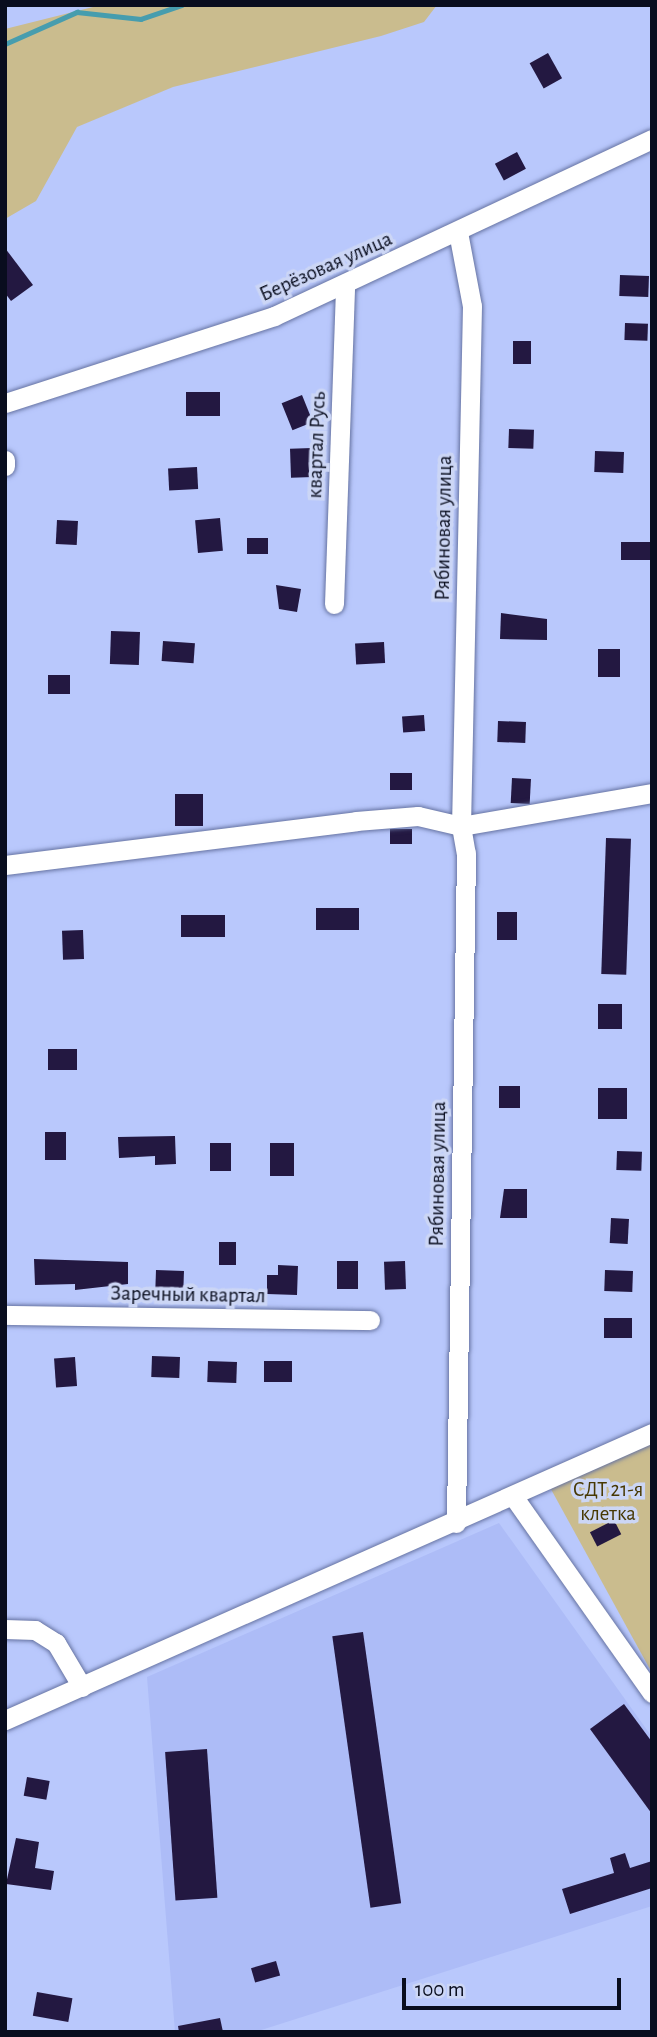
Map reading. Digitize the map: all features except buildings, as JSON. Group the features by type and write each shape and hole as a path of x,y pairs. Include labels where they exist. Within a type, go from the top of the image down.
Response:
{"street":[{"name":"Берёзовая улица","path":"5,403 224,333 345,287 652,139"},
{"name":"Рябиновая улица","path":"456,1523 466,853 461,826 472,306 458,232"},
{"name":"квартал Русь","path":"334,604 345,287"},
{"path":"5,865 356,821 418,816 461,826 652,793"},
{"name":"Заречный квартал","path":"5,1315 370,1320"},
{"path":"5,1720 649,1438"},
{"path":"513,1496 652,1693"},
{"path":"5,1629 35,1630 56,1643 82,1687"}],"shaded area":[{"path":"499,1523 652,1737 652,1906 255,2032 175,2032 147,1677"}],"green space":[{"path":"101,5 437,5 424,22 381,36 173,87 77,127 36,201 5,219 5,29"},
{"name":"СДТ 21-я клетка","path":"652,1437 652,1673 547,1482"}],"waterway":[{"path":"5,44 77,12 141,19 182,5"}]}
